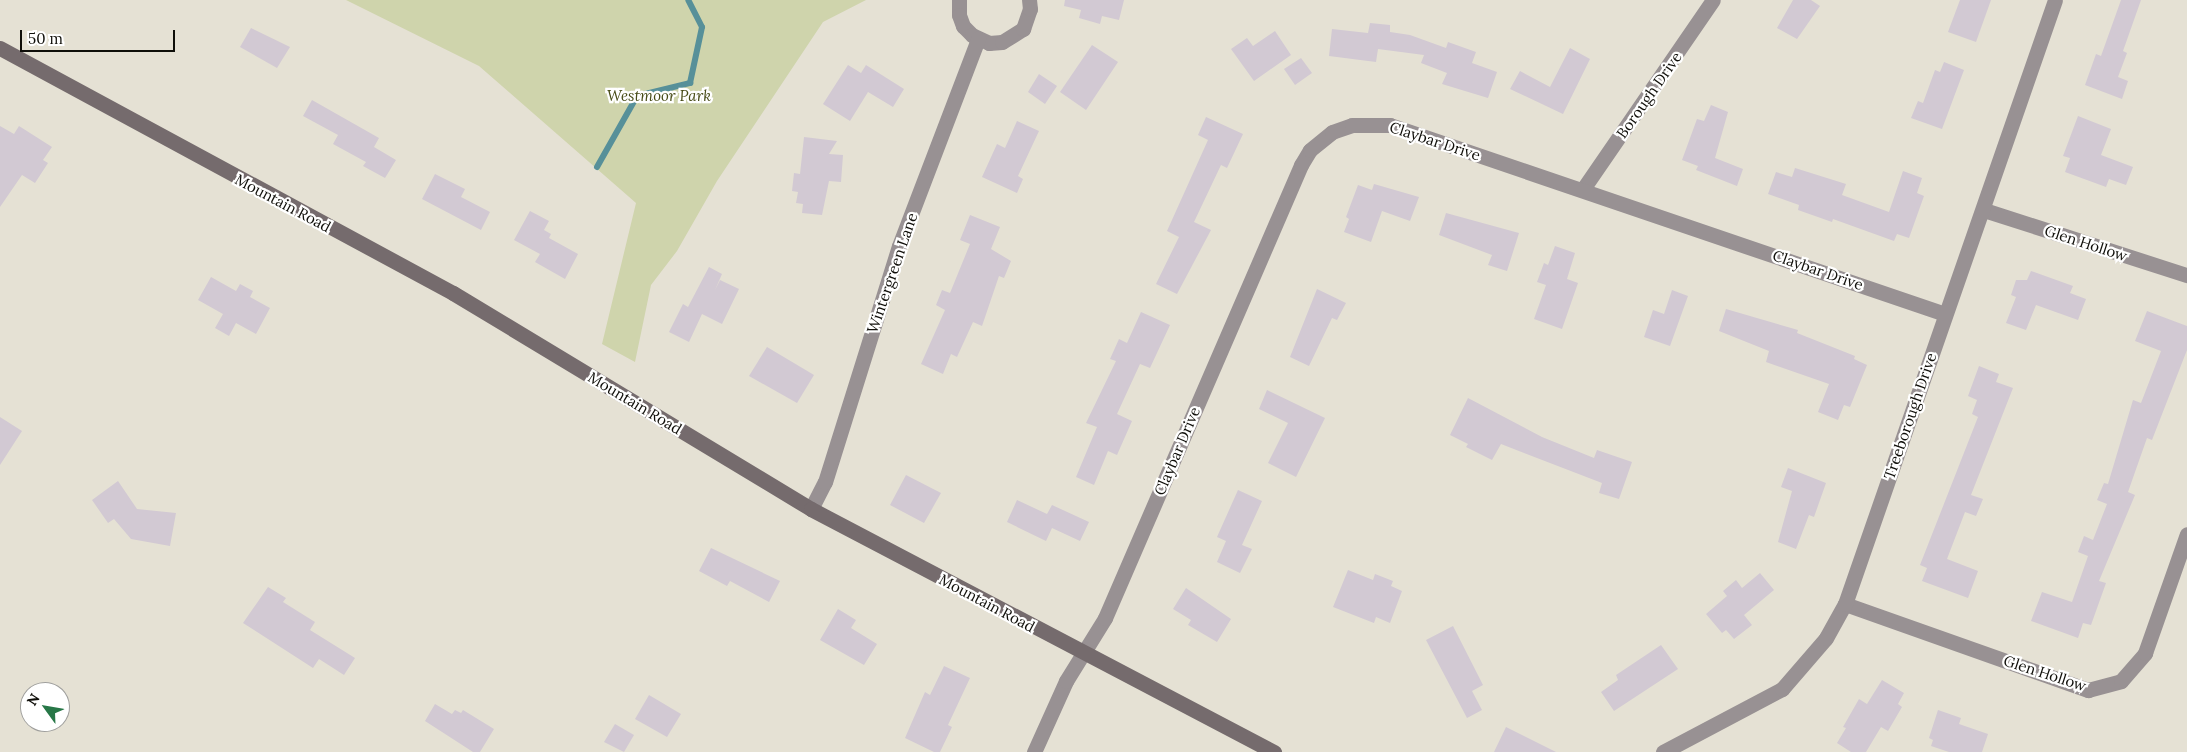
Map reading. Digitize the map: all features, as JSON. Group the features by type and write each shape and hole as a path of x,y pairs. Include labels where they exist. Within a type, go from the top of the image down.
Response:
{"main road":[{"name":"Mountain Road","path":"0,48 453,293 811,509 1083,654 1274,752"}],"street":[{"path":"959,0 959,15 964,26 978,39 996,43 1013,37 1027,21 1029,0"},
{"name":"Borough Drive","path":"1583,189 1713,0"},
{"name":"Treeborough Drive","path":"1663,752 1782,689 1826,638 1845,604 1945,314 1984,210 2055,0"},
{"name":"Wintergreen Lane","path":"811,509 825,482 899,246 978,39"},
{"name":"Claybar Drive","path":"1034,752 1066,681 1105,618 1301,165 1320,139 1352,125 1390,125 1583,189 1945,314"},
{"name":"Glen Hollow","path":"1984,210 2187,276"},
{"name":"Glen Hollow","path":"1845,604 2088,690 2121,681 2145,652 2187,534"}],"green space":[{"name":"Westmoor Park","path":"346,0 866,0 823,22 717,181 677,251 651,285 635,362 602,344 636,203 479,66"}],"building":[{"path":"1065,0 1124,0 1119,20 1102,16 1100,24 1079,18 1081,10 1064,6"},
{"path":"1793,0 1811,0 1820,6 1797,39 1777,28"},
{"path":"1960,0 1991,0 1976,42 1948,32"},
{"path":"2121,0 2141,0 2123,51 2127,53 2118,77 2128,81 2122,99 2085,85 2096,54 2101,56"},
{"path":"1370,23 1390,25 1390,32 1410,35 1446,48 1448,42 1476,52 1472,63 1497,72 1488,98 1442,84 1447,73 1421,63 1424,55 1378,49 1376,62 1329,56 1332,29 1368,33"},
{"path":"251,28 290,47 277,68 240,47"},
{"path":"1275,31 1291,55 1254,81 1231,49 1247,38 1253,46"},
{"path":"1092,45 1118,62 1086,110 1060,92"},
{"path":"1570,48 1590,59 1563,114 1510,89 1520,71 1550,87"},
{"path":"1301,58 1312,73 1295,85 1284,69"},
{"path":"1944,62 1964,70 1942,129 1911,118 1918,101 1923,103 1935,70 1940,72"},
{"path":"848,65 861,73 866,65 904,89 893,107 868,92 850,121 823,104"},
{"path":"1039,74 1057,86 1045,104 1028,92"},
{"path":"312,100 379,138 374,147 396,160 385,178 363,166 366,162 333,144 338,135 303,116"},
{"path":"1711,105 1728,112 1715,158 1743,169 1737,186 1696,170 1698,166 1682,160 1697,119 1704,121"},
{"path":"2078,116 2111,129 2101,155 2133,167 2126,185 2109,179 2106,187 2065,172 2070,158 2063,156"},
{"path":"1206,117 1243,134 1227,168 1221,165 1194,222 1211,230 1177,294 1156,284 1179,237 1167,231 1208,140 1198,135"},
{"path":"1017,121 1039,131 1018,176 1023,179 1017,193 982,177 997,144 1005,148"},
{"path":"0,126 14,134 19,126 52,147 43,160 48,163 35,183 22,175 0,207"},
{"path":"804,137 837,141 829,154 843,155 841,182 829,181 822,215 802,213 803,204 796,203 798,192 792,191 794,173 800,174"},
{"path":"1795,168 1846,184 1842,195 1889,212 1903,171 1922,178 1917,193 1924,196 1909,238 1897,234 1894,241 1833,219 1832,222 1798,210 1799,205 1768,194 1776,172 1792,177"},
{"path":"435,174 465,189 461,197 490,212 481,230 422,199"},
{"path":"1374,184 1419,197 1410,221 1382,211 1371,242 1344,232 1349,219 1346,217 1358,185 1372,190"},
{"path":"530,211 549,221 544,230 551,234 549,238 578,254 565,279 535,262 540,254 514,240"},
{"path":"1446,213 1519,233 1507,271 1488,265 1492,255 1439,235"},
{"path":"970,215 1000,227 991,249 1011,261 1004,278 999,276 982,326 973,322 957,357 951,354 943,374 921,364 945,310 936,305 942,290 950,293 970,244 960,240"},
{"path":"1555,246 1575,253 1567,279 1578,283 1562,329 1534,319 1546,285 1537,282 1544,263 1548,265"},
{"path":"709,267 722,274 715,290 720,280 739,289 722,324 702,314 689,342 669,332 683,304 688,307"},
{"path":"2031,271 2073,286 2070,293 2086,299 2078,320 2036,305 2026,330 2006,323 2016,297 2011,295 2016,280 2027,280"},
{"path":"211,277 236,291 240,284 253,291 250,297 270,308 256,334 236,323 229,336 215,328 223,314 198,300"},
{"path":"1317,289 1346,303 1337,320 1332,318 1309,366 1290,357"},
{"path":"1672,290 1688,296 1670,346 1644,337 1653,310 1664,314"},
{"path":"1726,309 1798,330 1797,333 1855,356 1854,359 1867,365 1850,407 1844,405 1838,420 1818,412 1829,384 1766,362 1769,351 1719,331"},
{"path":"2147,311 2187,326 2187,350 2152,440 2147,438 2128,492 2135,495 2099,581 2106,583 2091,625 2083,623 2078,638 2031,621 2042,592 2072,602 2088,556 2078,552 2084,536 2093,540 2107,504 2097,500 2104,483 2108,484 2133,400 2141,403 2161,351 2135,341"},
{"path":"1141,312 1170,325 1150,368 1140,364 1117,414 1132,421 1117,455 1108,451 1094,485 1076,477 1097,427 1086,423 1116,361 1110,359 1119,339 1127,343"},
{"path":"767,347 814,375 797,403 749,376"},
{"path":"1979,366 1999,374 1996,382 2013,388 1971,495 1983,499 1976,516 1965,512 1947,559 1978,571 1968,598 1922,581 1927,568 1920,565 1978,417 1972,414 1977,400 1968,396"},
{"path":"1267,390 1325,418 1296,477 1268,463 1288,423 1259,409"},
{"path":"1468,398 1542,437 1594,458 1597,450 1632,462 1619,499 1599,493 1602,483 1501,444 1492,460 1466,447 1468,444 1450,435"},
{"path":"0,417 22,431 0,465"},
{"path":"1788,468 1826,483 1814,517 1809,515 1796,549 1778,542 1792,491 1781,487"},
{"path":"906,475 941,493 924,523 890,505"},
{"path":"118,481 137,509 176,513 170,546 131,539 114,519 108,523 92,500"},
{"path":"1238,490 1262,501 1242,545 1252,549 1240,573 1217,562 1226,541 1217,537"},
{"path":"1017,500 1047,514 1052,505 1089,522 1080,541 1052,528 1046,541 1007,522"},
{"path":"711,548 780,581 769,602 730,581 727,586 699,571"},
{"path":"1348,570 1373,580 1375,574 1393,581 1391,586 1402,591 1390,623 1376,617 1374,623 1333,607"},
{"path":"1760,573 1774,590 1744,615 1752,625 1734,639 1726,630 1722,633 1706,614 1727,596 1723,591 1736,580 1742,588"},
{"path":"268,587 286,598 283,602 315,622 310,630 355,658 344,675 319,659 313,668 243,623"},
{"path":"1186,588 1231,619 1217,642 1188,625 1191,620 1173,609"},
{"path":"838,609 856,620 851,628 877,644 864,665 820,640"},
{"path":"1453,626 1483,685 1472,691 1482,710 1467,718 1426,640"},
{"path":"1661,645 1678,669 1614,711 1601,692 1618,680 1616,675"},
{"path":"944,666 970,678 948,725 952,727 940,752 934,752 905,738 925,692 930,695"},
{"path":"1882,680 1904,693 1898,704 1902,707 1888,731 1881,727 1866,752 1851,752 1837,743 1846,728 1843,727 1859,699 1867,704"},
{"path":"649,695 681,714 667,737 635,719"},
{"path":"435,704 452,714 455,710 461,713 463,710 494,729 480,752 473,752 425,721"},
{"path":"1938,710 1961,718 1959,724 1988,734 1982,752 1949,752 1931,746 1933,740 1929,738"},
{"path":"615,724 634,735 624,752 604,742"},
{"path":"1506,727 1556,752 1494,752"}],"waterway":[{"path":"597,167 637,96 690,83 702,27 688,0"}]}
